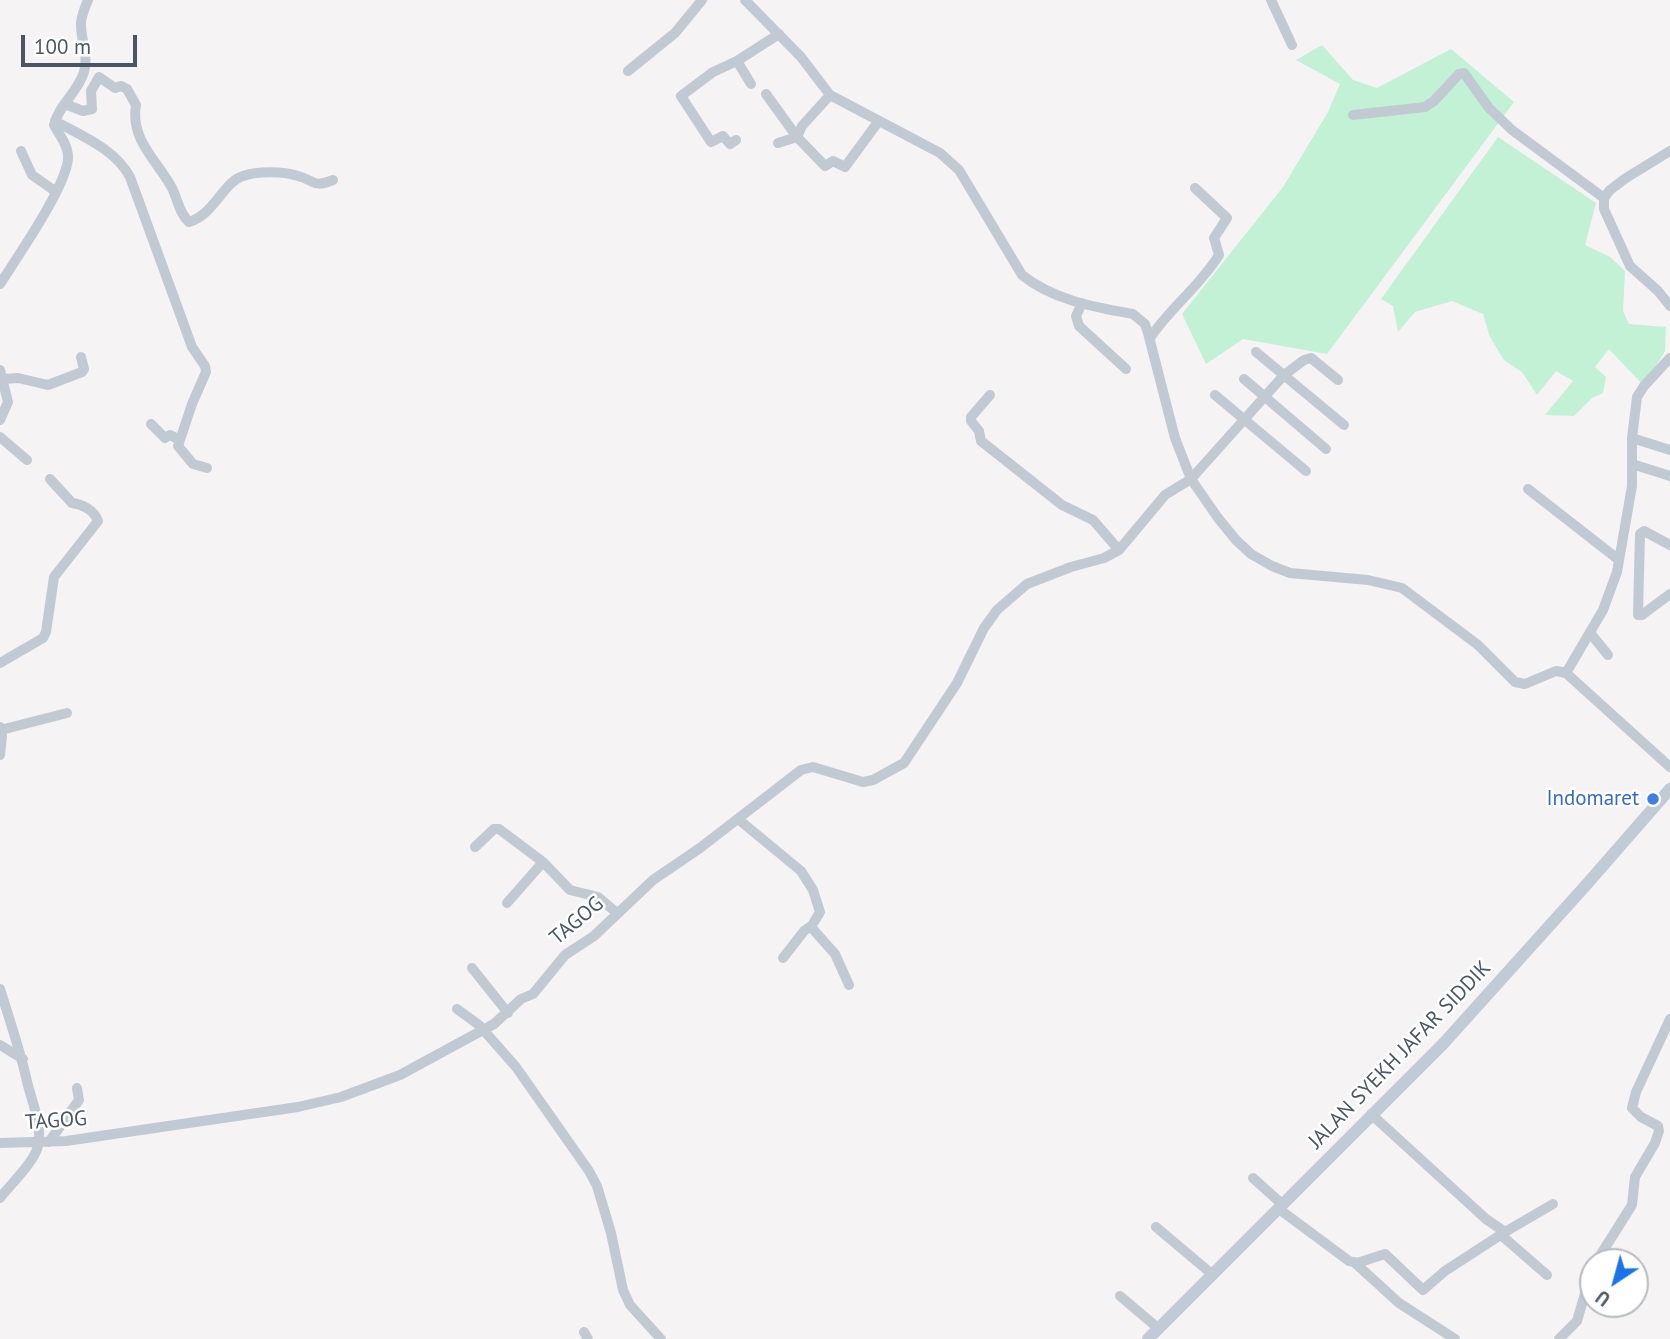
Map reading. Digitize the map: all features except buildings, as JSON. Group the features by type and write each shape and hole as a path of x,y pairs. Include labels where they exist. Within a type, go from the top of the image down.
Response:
{"main road":[{"name":"JALAN SYEKH JAFAR SIDDIK","path":"1148,1339 1443,1044 1670,789"}],"street":[{"path":"0,284 45,214 66,169 66,146 54,125 85,69 86,56 81,23 88,0"},
{"path":"628,71 675,33 702,0"},
{"path":"745,0 801,57 830,95 878,122 907,134 950,161 959,170 1022,275 1047,291 1082,303 1133,314 1144,324 1150,338 1175,438 1191,479 1218,518 1251,554 1272,566 1297,574 1368,580 1402,588 1478,645 1515,682 1525,684 1556,671 1566,673 1670,767"},
{"path":"1271,0 1293,44"},
{"path":"736,140 730,144 723,136 711,142 681,96 713,72 737,61 779,34"},
{"path":"737,61 751,83"},
{"path":"1353,115 1425,107 1459,74 1464,74 1489,108 1512,130 1604,198"},
{"path":"65,104 83,111 92,109 91,91 99,77 115,88 121,86 127,89 136,104 134,117 145,147 173,190 183,216 189,222 210,210 233,183 244,175 290,174 316,185 333,180"},
{"path":"766,93 797,136 825,166 833,161 843,168 878,122"},
{"path":"778,143 797,136 802,126 830,95"},
{"path":"55,121 108,151 124,166 192,347 205,366 206,372 191,404 178,448 189,461 207,468"},
{"path":"1670,150 1626,178 1604,198 1604,209 1630,266 1670,306"},
{"path":"21,151 32,175 55,191"},
{"path":"1150,338 1163,319 1184,299 1219,255 1214,237 1227,218 1195,188"},
{"path":"1082,303 1076,316 1079,326 1126,369"},
{"path":"1256,352 1344,425"},
{"path":"0,420 8,402 2,374 48,385 82,372 84,369 81,357"},
{"path":"990,395 971,417 972,425 979,432 981,441 1057,502 1093,520 1119,550 1165,495 1191,479 1284,375 1311,358 1338,380"},
{"path":"1566,673 1603,610 1619,560 1632,486 1633,439 1639,393 1670,358"},
{"path":"1244,379 1326,449"},
{"path":"1214,395 1306,471"},
{"path":"151,424 165,438 170,435 180,440"},
{"path":"0,437 27,460"},
{"path":"1633,439 1670,450"},
{"path":"1632,464 1670,476"},
{"path":"0,663 43,638 54,576 97,521 81,504 72,503 50,479"},
{"path":"1528,489 1619,560"},
{"path":"1669,542 1648,532 1640,534 1638,615 1642,615 1670,594"},
{"name":"TAGOG","path":"0,1143 44,1143 129,1133 317,1104 383,1082 484,1030 508,1013 521,999 533,994 565,955 594,936 653,880 806,768 813,767 863,782 873,780 904,763 957,682 984,628 997,610 1027,584 1104,558 1119,550"},
{"path":"1591,634 1608,654"},
{"path":"0,755 0,728 67,713"},
{"path":"738,819 802,871 820,912 783,958"},
{"path":"475,847 497,828 542,862 573,892 598,897 617,913"},
{"path":"508,903 542,862"},
{"path":"811,926 835,954 849,985"},
{"path":"472,968 508,1013"},
{"path":"0,989 23,1059 44,1143"},
{"path":"457,1009 484,1030 516,1067 589,1171 597,1186 611,1233 623,1290 630,1305 662,1339"},
{"path":"1605,1248 1632,1205 1635,1177 1648,1157 1659,1131 1658,1126 1641,1117 1632,1108 1636,1092 1670,1018"},
{"path":"0,1045 23,1059"},
{"path":"0,1198 79,1100 77,1088"},
{"path":"1371,1114 1547,1275"},
{"path":"1253,1178 1281,1207 1346,1259 1354,1262 1399,1303 1455,1339"},
{"path":"1354,1262 1385,1254 1423,1290 1445,1271 1553,1204"},
{"path":"1156,1227 1213,1275"},
{"path":"1120,1296 1158,1329"},
{"path":"1559,1339 1577,1321 1579,1314"}],"green space":[{"path":"1322,45 1353,80 1377,88 1451,49 1514,102 1327,354 1243,339 1206,364 1182,314 1283,187 1328,112 1340,84 1296,60"},
{"path":"1498,137 1596,203 1585,245 1610,257 1625,271 1623,311 1629,324 1666,327 1665,351 1644,386 1609,349 1595,367 1606,377 1603,393 1592,398 1574,416 1545,415 1573,381 1556,371 1537,395 1522,372 1504,360 1490,337 1483,314 1452,301 1415,312 1398,332 1393,306 1381,299"}],"place":[{"name":"Indomaret","path":"1653,799"}]}
